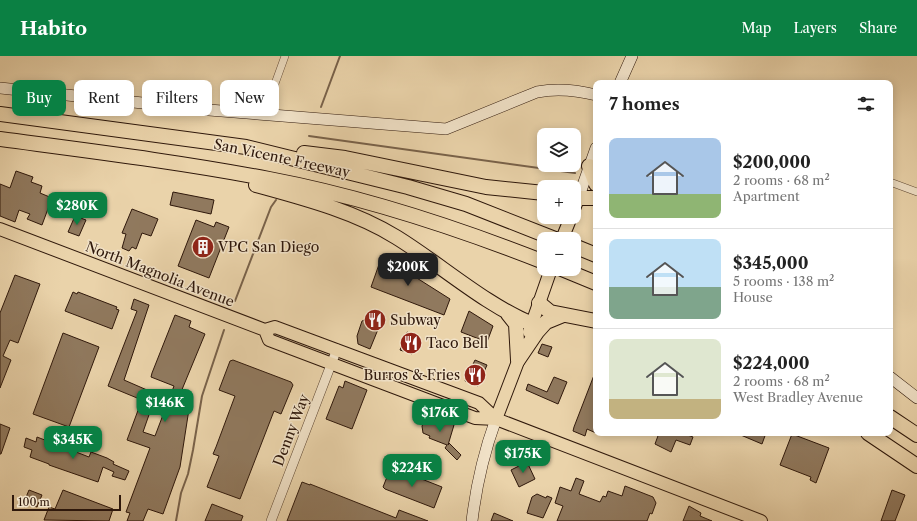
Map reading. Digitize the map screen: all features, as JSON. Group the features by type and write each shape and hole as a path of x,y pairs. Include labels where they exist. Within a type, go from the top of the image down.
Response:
{"highway":[{"name":"San Vicente Freeway","path":"0,114 246,147 408,187 466,204 537,232"},
{"name":"San Vicente Freeway","path":"0,139 270,179 395,209 473,234 537,259"},
{"path":"246,147 345,158 486,187 537,192"},
{"path":"186,166 310,200 362,220 395,236 500,307 532,324"},
{"path":"589,166 593,176"},
{"path":"581,201 593,199"},
{"path":"581,249 593,254"},
{"path":"579,276 593,282"},
{"path":"539,303 550,312 593,320"},
{"path":"500,307 516,324 518,360"},
{"path":"518,360 536,332 546,322 563,315"},
{"path":"893,419 917,435"},
{"path":"872,436 917,466"}],"main road":[{"path":"621,80 632,56"},
{"path":"0,88 220,111"},
{"path":"279,115 446,129 537,92 551,90 578,90 593,94"},
{"path":"581,187 593,156"},
{"name":"North Magnolia Avenue","path":"0,229 265,330 275,327 479,403 496,419"},
{"path":"472,521 474,499 490,437 549,276"},
{"name":"North Magnolia Avenue","path":"265,330 269,340 331,364 475,418 496,419 747,518 761,521"},
{"path":"893,379 917,398"}],"street":[{"path":"276,80 285,56"},
{"path":"893,183 917,192"},
{"name":"Denny Way","path":"271,521 337,349"}],"building":[{"path":"16,171 33,177 31,182 42,186 40,193 52,198 42,225 27,219 30,214 19,210 15,222 0,216 0,184 10,188"},
{"path":"173,192 214,200 211,214 170,205"},
{"path":"132,209 158,219 151,236 142,233 136,249 132,247 129,251 122,248 126,234 122,233"},
{"path":"75,216 86,220 79,236 68,232"},
{"name":"VPC San Diego","path":"196,220 214,227 216,222 229,227 209,278 178,266"},
{"path":"382,256 450,299 444,315 371,287"},
{"path":"15,275 40,284 18,343 10,340 3,356 11,360 0,388 0,313"},
{"path":"73,292 77,294 78,292 117,307 116,309 119,310 112,329 65,311"},
{"path":"134,299 149,305 124,380 147,390 142,400 108,386 137,311 131,309"},
{"path":"469,311 493,326 487,342 461,332"},
{"path":"175,315 191,321 189,327 205,334 176,404 189,409 180,467 163,514 148,509 143,521 127,521 130,513 126,512 150,448 127,440 140,405 151,409 143,432 155,436 174,386 151,377"},
{"path":"369,318 381,322 370,349 358,344 357,336 362,321"},
{"path":"407,332 418,337 412,354 400,350"},
{"path":"63,333 99,347 69,427 33,414"},
{"path":"542,344 552,347 548,357 538,353"},
{"path":"233,360 291,382 293,385 281,414 274,411 240,499 207,487 219,456 213,454 235,396 219,390 230,361"},
{"path":"475,360 487,365 478,386 465,381"},
{"path":"554,377 567,382 558,404 526,390 528,384 547,392"},
{"path":"593,378 593,432 587,429 585,436 573,431"},
{"path":"345,381 367,390 352,429 326,419 339,386 343,388"},
{"path":"428,415 454,425 448,445 449,443 461,455 457,460 445,448 447,445 429,438 430,436 423,433 422,426"},
{"path":"0,424 10,428 1,454 0,454"},
{"path":"658,436 693,437 690,445 676,440 671,452 655,444"},
{"path":"743,436 765,436 762,444"},
{"path":"791,436 797,436 829,448 816,483 810,480 811,477 780,465"},
{"path":"37,437 89,457 91,452 107,458 114,462 113,464 129,471 125,480 112,476 114,472 103,467 98,482 49,465 30,457 32,450 24,447 26,438 36,442"},
{"path":"527,462 535,479 519,487 511,470"},
{"path":"391,467 442,487 434,508 385,489 383,487"},
{"path":"576,478 584,481 579,494 600,502 603,496 606,497 608,491 622,496 625,486 653,497 656,503 652,514 650,513 647,521 557,521 563,506 555,503 560,487 571,491"},
{"path":"302,482 396,518 399,510 428,521 287,521"},
{"path":"29,490 42,495 37,507 24,502"},
{"path":"63,490 113,509 109,521 44,520 49,507 55,509"},
{"path":"892,490 905,495 895,521 881,521"},
{"path":"537,494 546,498 547,496 552,498 543,518 527,513 532,497"},
{"path":"212,504 243,516 241,521 205,521"},
{"path":"689,506 701,513 700,516 712,521 683,521"},
{"path":"494,513 513,521 491,521"}],"waterway":[{"path":"321,107 340,56"},
{"path":"309,136 575,173"},
{"path":"235,301 271,207 276,200"},
{"path":"176,521 181,493 188,474 193,450 202,396 224,330"}],"place":[{"name":"VPC San Diego","path":"203,247"},
{"name":"Subway","path":"375,320"},
{"name":"Taco Bell","path":"411,343"},
{"name":"Burros & Fries","path":"475,375"}]}
